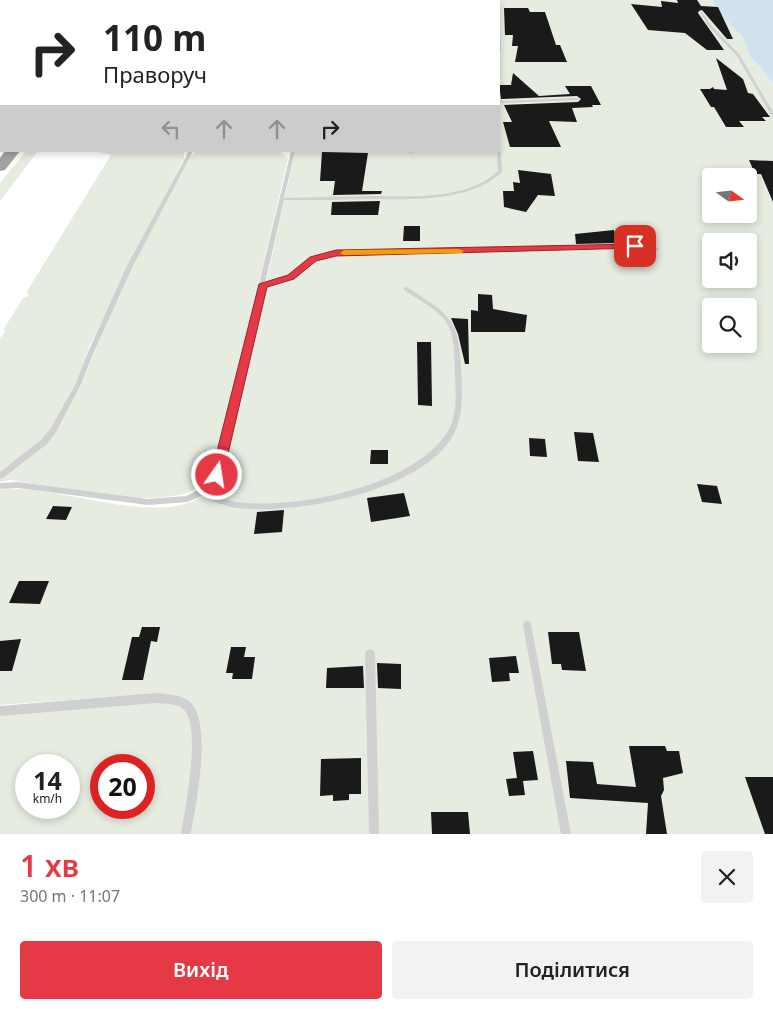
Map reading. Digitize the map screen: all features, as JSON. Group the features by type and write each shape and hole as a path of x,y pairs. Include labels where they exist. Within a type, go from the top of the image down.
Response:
{"highway":[{"path":"0,167 12,152"}],"lane":[{"path":"701,13 710,26 738,55 773,115"},
{"path":"500,102 577,99"},
{"path":"0,476 44,442 54,430 78,386 91,352 130,266 190,152"},
{"path":"0,486 18,485 148,502 187,499 202,492 212,483 217,475 292,152"},
{"path":"281,200 426,197 442,195 485,183 496,176 500,171 499,152"},
{"path":"262,286 278,283 291,277 313,259 336,253 635,246 656,249"},
{"path":"202,492 215,499 236,505 261,507 302,503 373,488 398,477 428,459 447,440 459,412 456,350 451,328 446,318 406,289"},
{"path":"527,625 566,834"},
{"path":"370,653 374,834"},
{"path":"0,711 156,698 175,700 189,708 195,724 197,763 186,834"}],"shaded area":[{"path":"500,0 713,0 736,27 757,65 773,83 773,834 191,834 199,785 202,750 198,718 192,704 164,695 122,696 0,705 0,490 25,489 122,505 154,508 183,505 206,494 223,472 295,152 500,152"},
{"path":"25,152 37,152 0,201 0,183"},
{"path":"100,152 184,152 184,158 89,347 63,410 40,441 0,472 0,338 6,331 3,330 23,298 27,297 29,293 26,293 111,155"},
{"path":"196,152 281,152 288,159 217,459 209,477 195,489 177,495 155,498 105,495 10,480 0,482 0,478 57,430 82,384 99,341 135,262 189,157"},
{"path":"166,702 180,705 188,712 191,724 194,765 184,834 0,834 0,714"}],"water":[{"path":"713,0 773,0 773,83 751,57 742,36 720,13"}],"building":[{"path":"677,0 697,0 701,6 718,7 733,39 727,39 702,10 698,13 724,50 707,50 685,33 648,30 631,4 662,7 661,1 678,3"},
{"path":"504,8 528,8 530,12 545,12 556,45 560,45 567,62 515,62 518,46 512,46 513,35 505,35"},
{"path":"716,58 743,79 748,93 753,94 770,117 762,117 766,121 739,121 744,127 726,127 700,89 710,89 713,87 714,89 727,90"},
{"path":"513,73 539,96 570,94 565,86 591,86 601,105 572,108 577,122 549,121 561,147 510,147 503,122 512,122 504,105 578,102 581,99 577,96 501,99 500,85 511,85"},
{"path":"322,152 368,153 362,191 382,191 381,194 333,195 335,181 320,181"},
{"path":"749,160 773,161 773,202 761,174 758,174 758,168 752,168"},
{"path":"518,170 551,174 555,196 538,195 526,212 504,207 503,191 514,191 513,182 520,183"},
{"path":"380,201 378,215 331,215 332,202"},
{"path":"404,226 420,226 420,241 403,241"},
{"path":"614,230 617,243 576,244 575,234"},
{"path":"478,294 492,295 493,309 527,315 525,332 471,332 471,310 478,311"},
{"path":"451,318 468,319 469,364 465,364 458,334"},
{"path":"417,342 431,342 432,406 418,405"},
{"path":"574,432 593,433 599,462 578,461"},
{"path":"529,438 545,439 547,457 530,456"},
{"path":"371,450 388,450 388,464 370,464"},
{"path":"697,484 717,486 722,504 702,502"},
{"path":"404,493 410,516 371,522 367,498"},
{"path":"53,506 72,507 66,520 46,519"},
{"path":"284,510 282,532 254,534 257,512"},
{"path":"19,581 49,581 40,604 9,603"},
{"path":"142,627 160,627 157,642 151,641 143,680 122,680 132,637 139,637"},
{"path":"548,632 579,632 586,671 562,670 561,664 552,664"},
{"path":"21,639 12,671 0,671 0,641"},
{"path":"231,647 246,647 244,657 255,657 252,679 232,679 233,673 226,673"},
{"path":"516,656 519,673 509,673 510,681 492,682 489,658"},
{"path":"377,663 401,664 401,689 378,688"},
{"path":"363,666 364,688 326,688 327,668"},
{"path":"629,746 665,746 667,751 679,751 683,773 663,778 664,790 661,796 667,834 646,834 648,803 570,798 566,761 593,762 597,784 636,787"},
{"path":"533,751 538,780 523,781 525,795 509,796 506,779 517,778 513,752"},
{"path":"361,758 361,794 349,794 349,800 333,801 333,795 320,796 321,759"},
{"path":"745,777 773,777 773,834 765,834"},
{"path":"431,812 468,812 470,834 432,834"}],"slow traffic":[{"path":"344,253 459,251"}],"route":[{"path":"217,475 262,286 278,283 291,277 313,259 336,253 635,246"}]}
